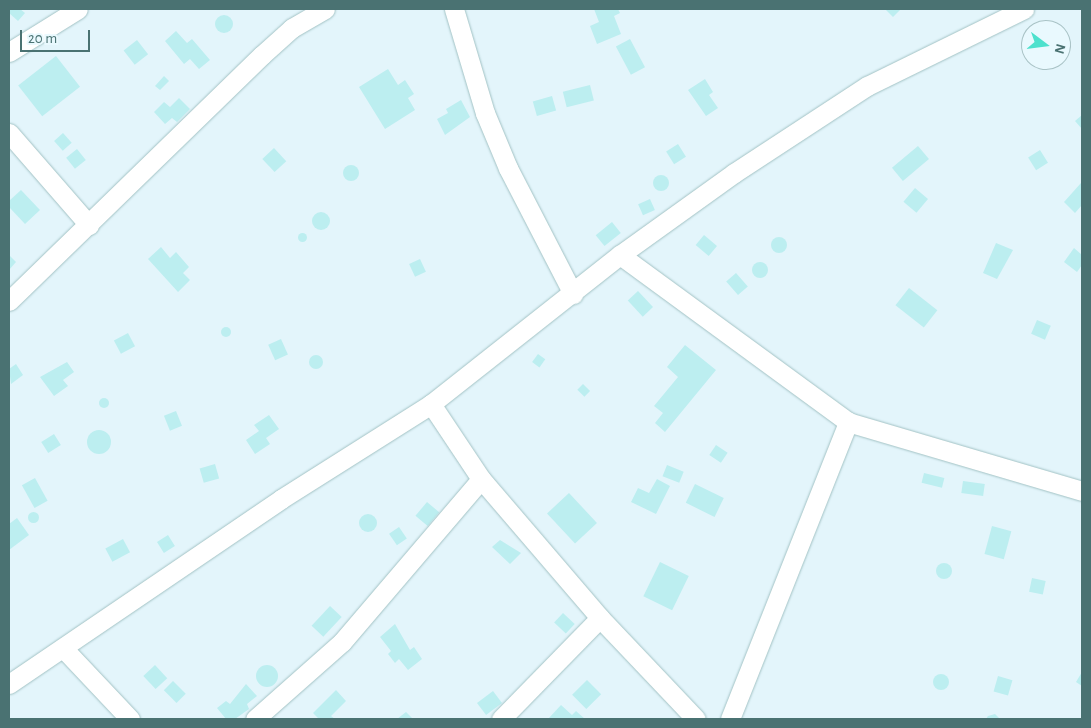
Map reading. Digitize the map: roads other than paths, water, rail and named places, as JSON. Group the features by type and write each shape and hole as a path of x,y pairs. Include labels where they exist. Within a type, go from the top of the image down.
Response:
{"street":[{"path":"9,52 78,9"},
{"path":"9,301 262,55 292,28 325,9"},
{"path":"454,9 485,113 508,168 573,294"},
{"path":"9,684 281,498 431,404 573,294 620,255 734,173 867,86 1024,9"},
{"path":"9,133 88,226"},
{"path":"620,255 848,422 1082,491"},
{"path":"431,404 481,479 600,618 696,719"},
{"path":"730,719 848,422"},
{"path":"255,719 342,642 481,479"},
{"path":"501,719 600,618"},
{"path":"63,648 130,719"}]}
